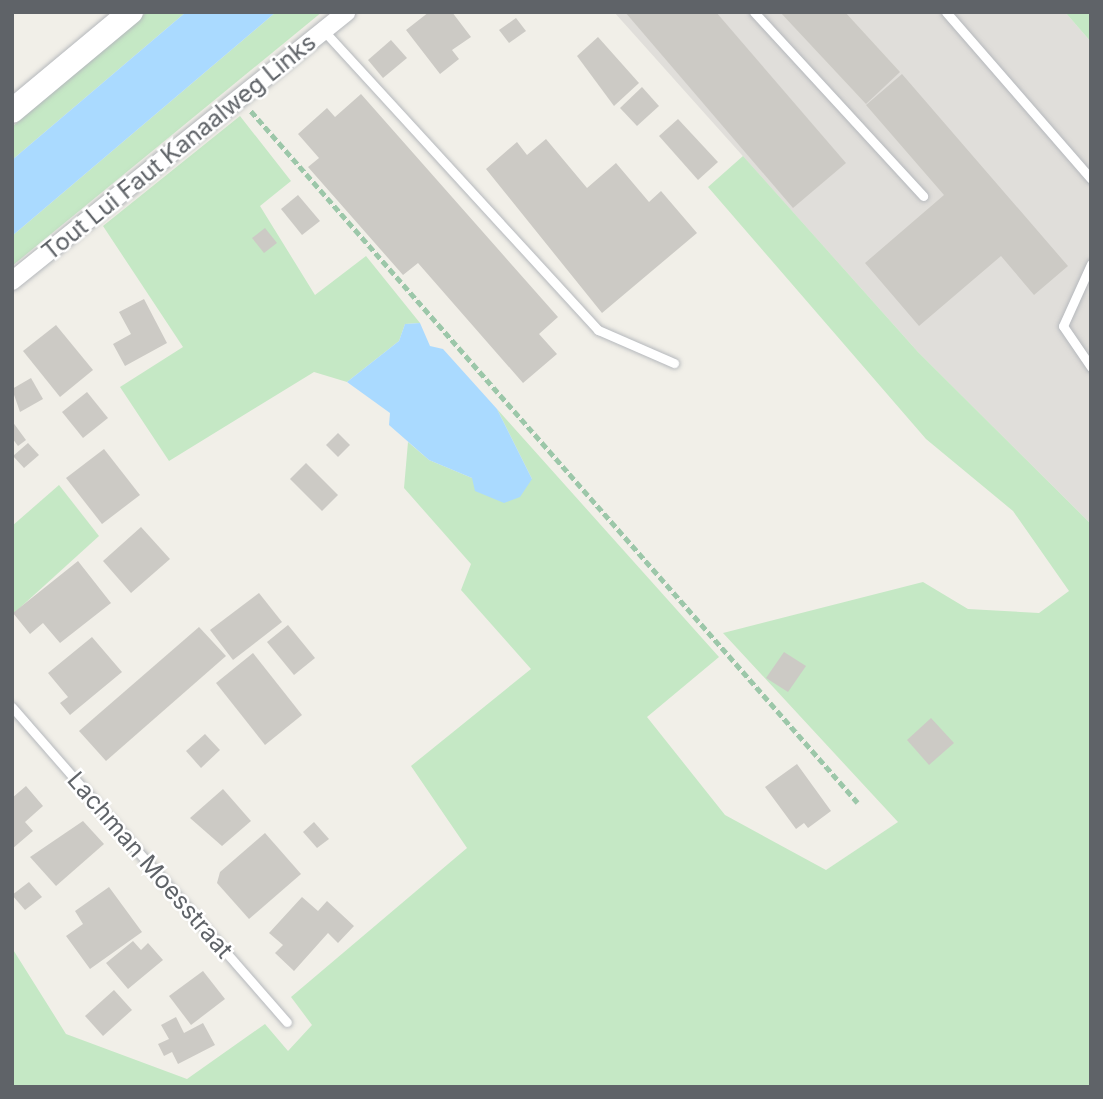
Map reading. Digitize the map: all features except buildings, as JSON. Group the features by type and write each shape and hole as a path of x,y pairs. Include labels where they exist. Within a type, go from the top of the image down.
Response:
{"street":[{"path":"14,106 131,12"},
{"name":"Tout Lui Faut Kanaalweg Links","path":"12,281 242,100 346,12"}],"lane":[{"path":"754,12 923,196"},
{"path":"946,12 1091,179"},
{"path":"324,31 598,330 674,363"},
{"path":"1091,264 1063,326 1091,368"},
{"name":"Lachman Moesstraat","path":"12,707 287,1022"}],"path":[{"path":"242,100 858,803"}],"shaded area":[{"path":"614,12 1065,12 1091,42 1091,524 918,352"}],"green space":[{"path":"147,12 186,12 12,160 12,127"},
{"path":"276,12 322,12 12,266 12,236"},
{"path":"1065,12 1091,12 1091,42"},
{"path":"240,116 291,181 260,206 315,295 366,256 420,323 405,324 399,341 347,382 314,372 169,461 120,387 183,347 103,226"},
{"path":"743,156 918,352 1091,524 1091,1087 12,1087 12,948 66,1034 187,1079 265,1024 288,1051 312,1025 291,997 467,848 411,766 531,669 461,590 471,564 404,488 408,442 429,460 472,478 532,479 497,409 719,657 647,717 725,815 826,870 898,822 723,633 923,582 968,609 1039,613 1069,591 1013,511 926,439 708,187"},
{"path":"59,485 99,536 12,615 12,526"}],"water":[{"path":"186,12 276,12 12,236 12,160"},
{"path":"420,323 430,346 443,349 497,409 532,479 520,497 504,503 475,491 472,478 429,460 389,425 390,413 347,382 399,341 405,324"}]}
